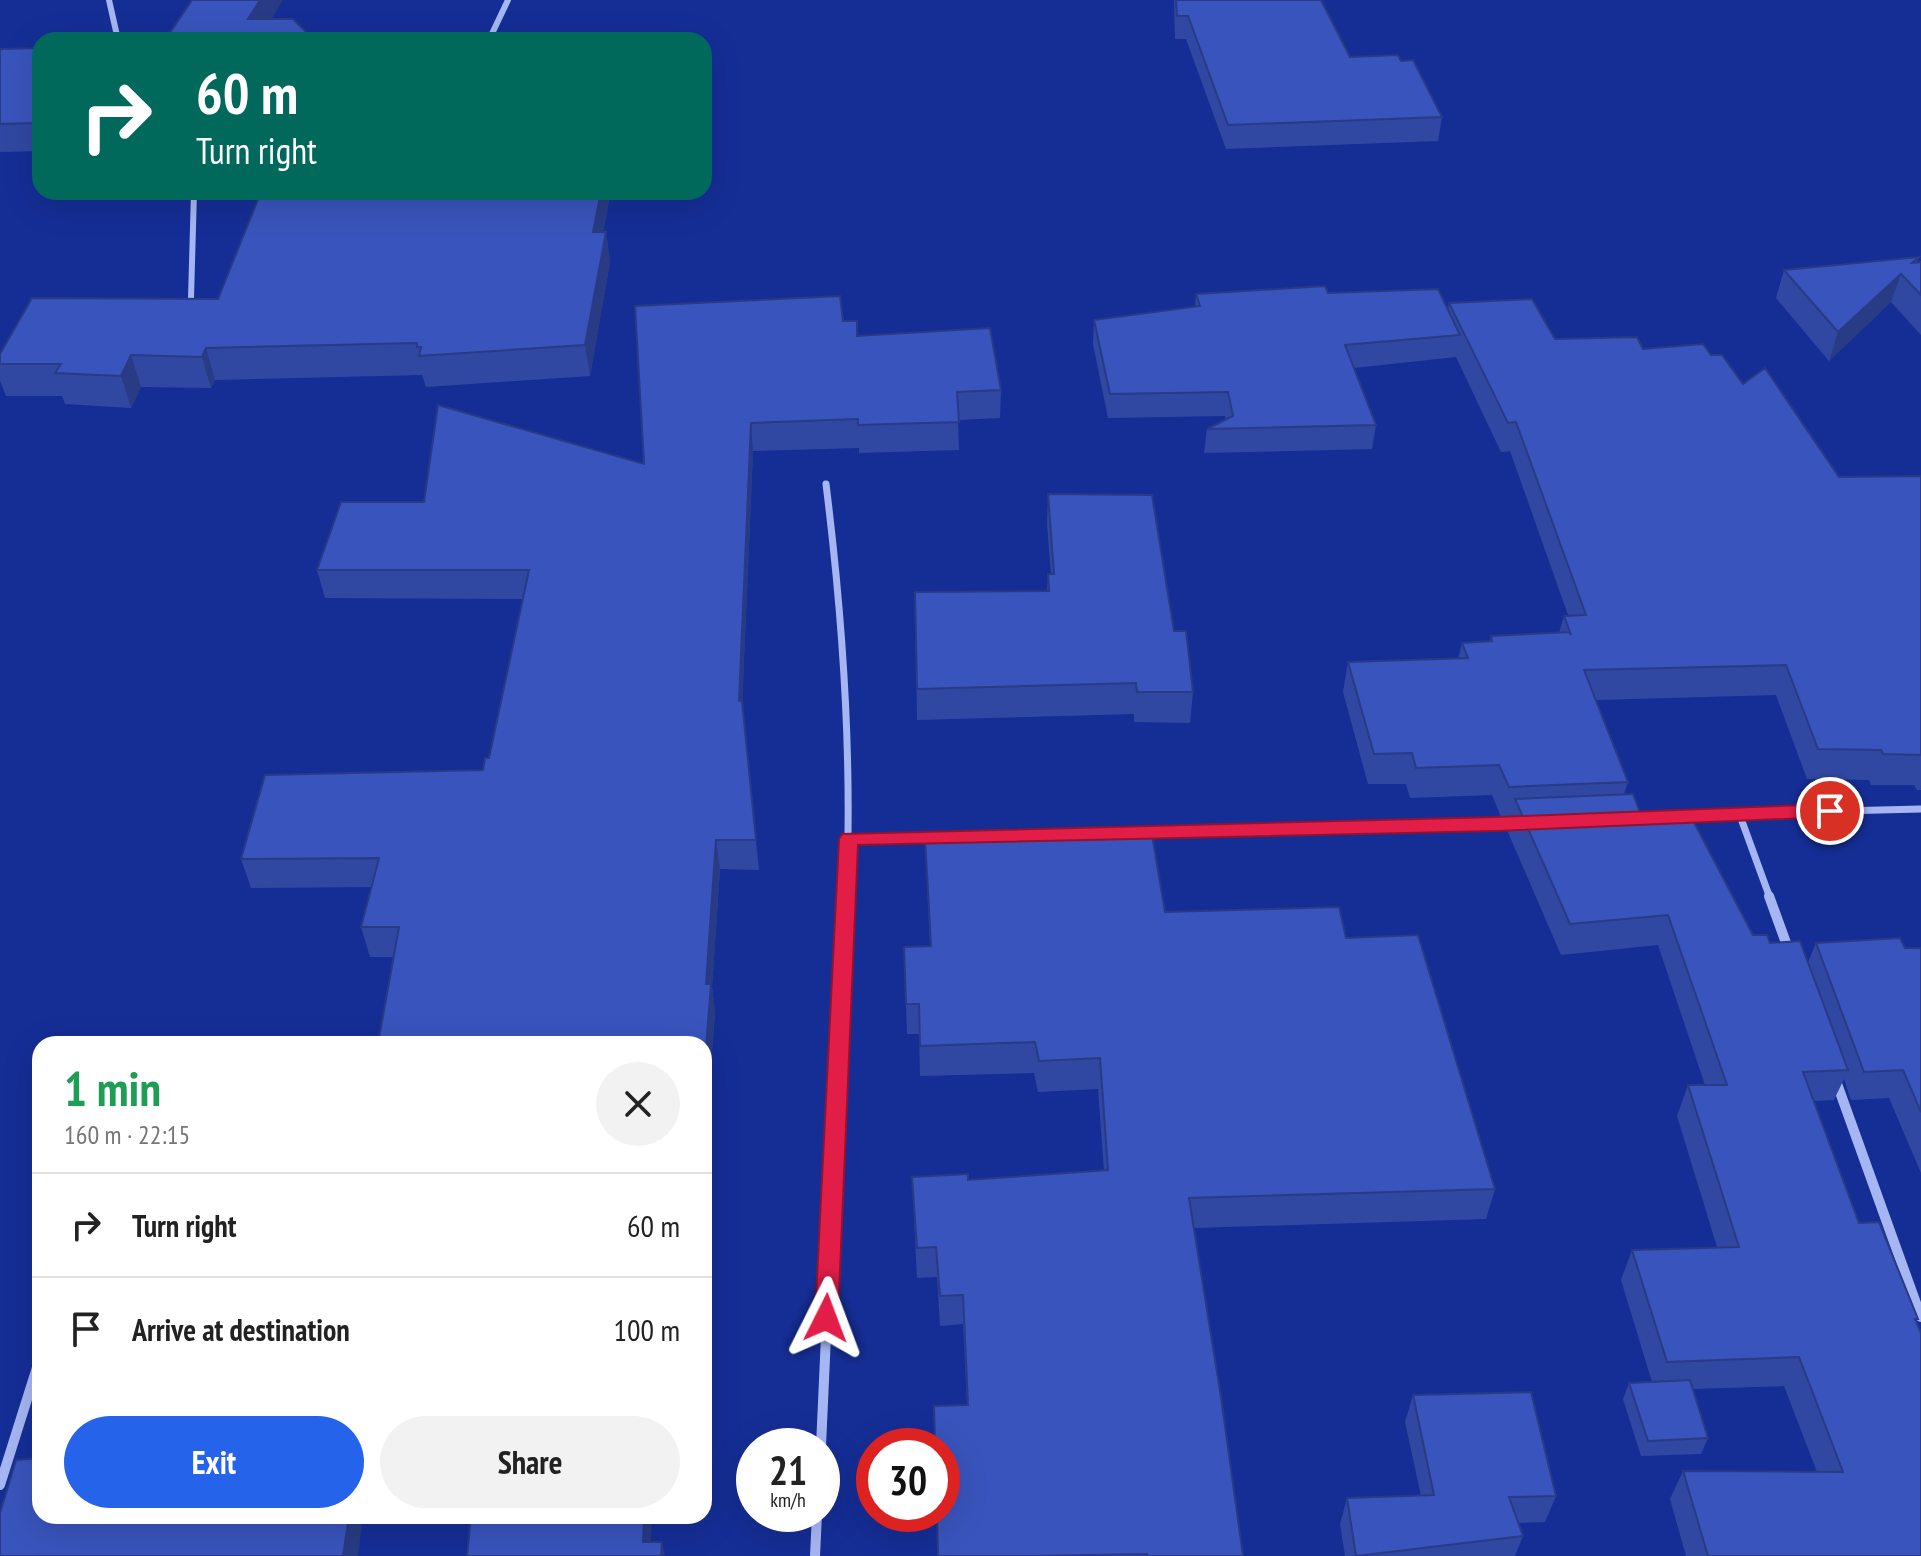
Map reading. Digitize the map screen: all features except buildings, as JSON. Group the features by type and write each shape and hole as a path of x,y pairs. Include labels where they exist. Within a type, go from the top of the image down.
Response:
{"street":[{"path":"109,0 116,32"},
{"path":"493,32 508,0"},
{"path":"191,298 194,200"},
{"path":"822,1428 849,839 841,603 826,484"},
{"path":"1663,816 1921,809"},
{"path":"1739,813 1792,961"},
{"path":"1133,832 1526,822"},
{"path":"849,839 943,837"},
{"path":"1830,1065 1921,1317"},
{"path":"0,1485 32,1383"},
{"path":"815,1556 816,1532"}],"route":[{"path":"826,1318 849,839 1496,824 1830,811"}]}
